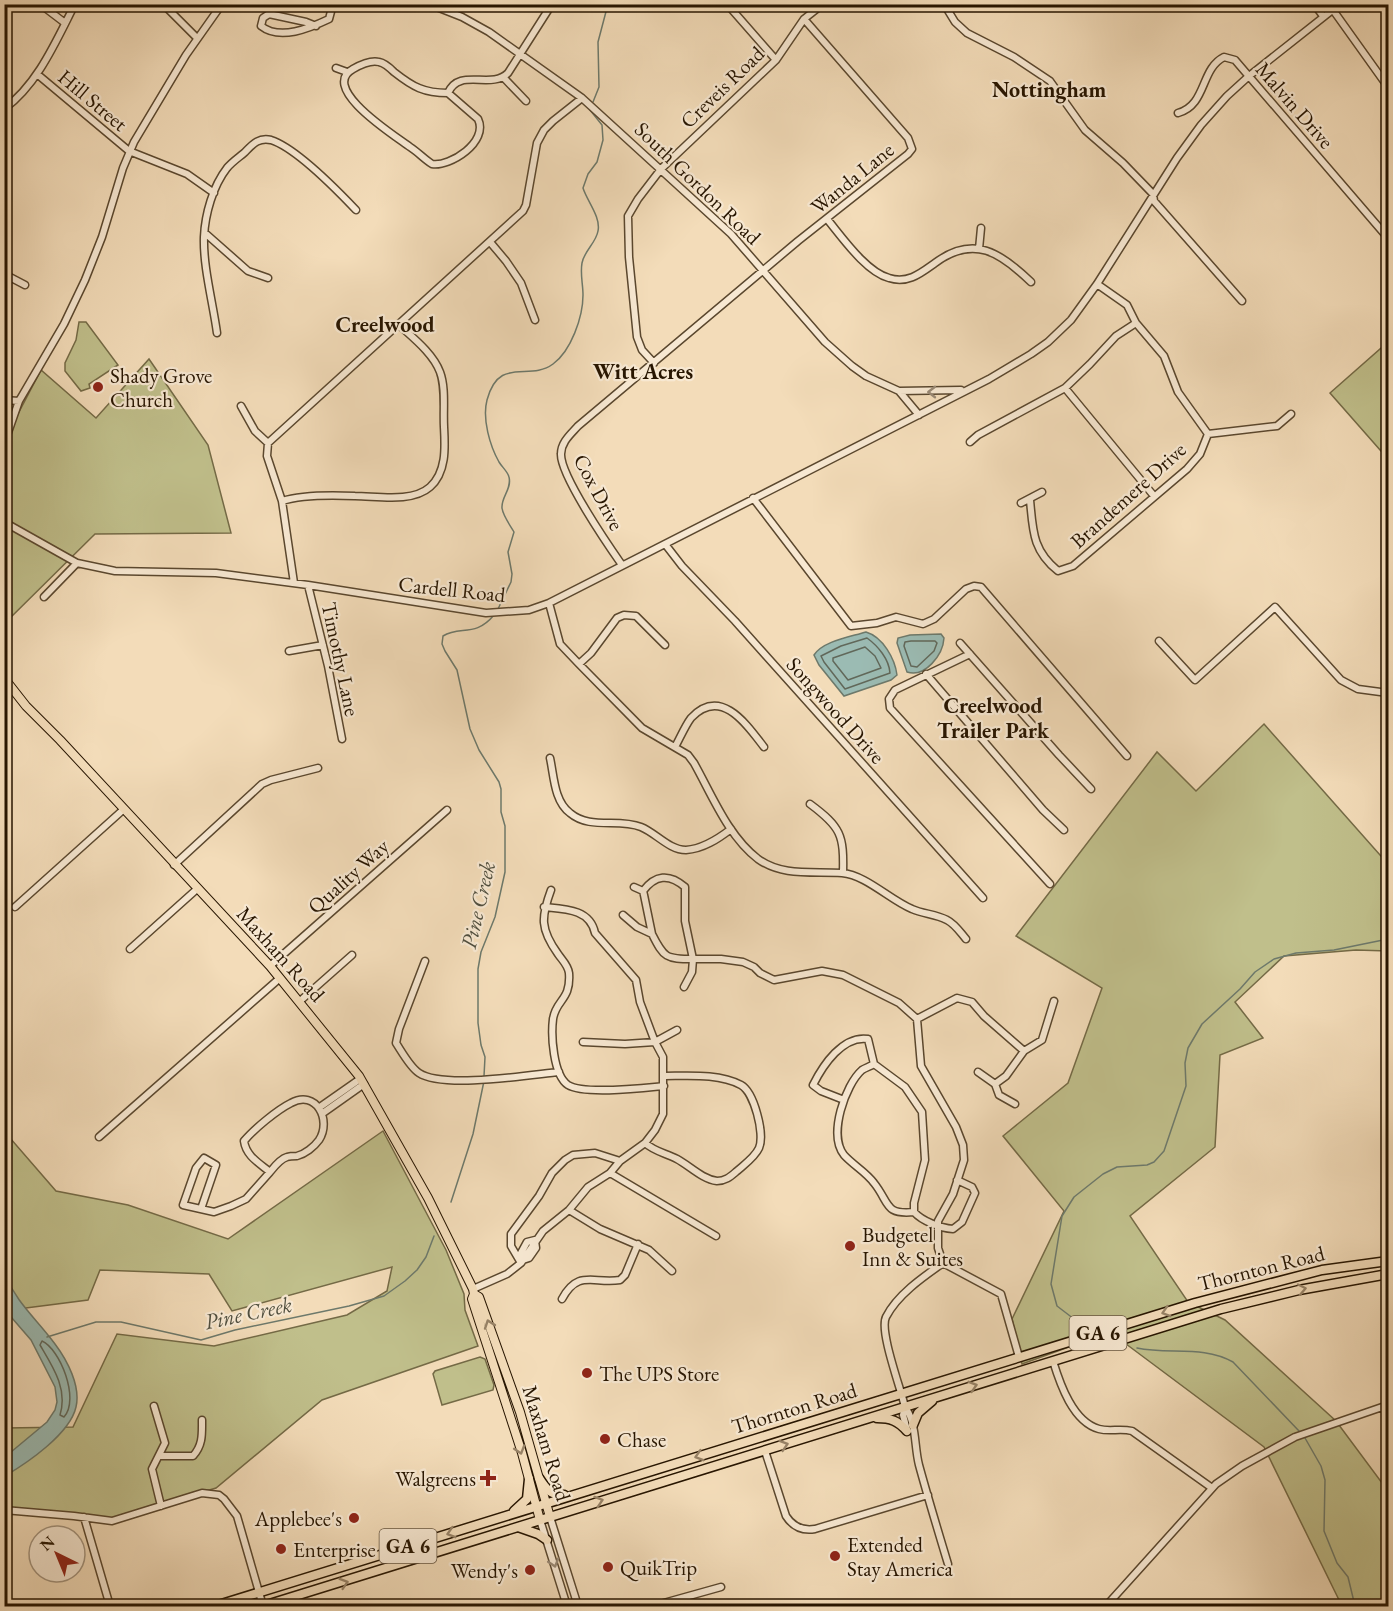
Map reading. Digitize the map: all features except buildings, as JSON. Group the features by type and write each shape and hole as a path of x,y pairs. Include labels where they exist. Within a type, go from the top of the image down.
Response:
{"highway":[{"name":"Thornton Road","path":"215,1606 1195,1303 1285,1278 1335,1268 1389,1261"},
{"name":"Thornton Road","path":"263,1606 1245,1302 1389,1274"},
{"path":"865,1419 893,1419 910,1428 918,1413 940,1396"},
{"path":"539,1478 545,1488 553,1494 571,1496"},
{"path":"507,1515 522,1506 527,1499 529,1479"},
{"path":"518,1527 547,1540"},
{"path":"280,1606 288,1599"}],"main road":[{"name":"Maxham Road","path":"4,678 26,706 270,966 362,1082 428,1198 473,1291 480,1297 519,1409 550,1517"},
{"name":"Maxham Road","path":"473,1291 472,1299 540,1520"},
{"path":"493,1365 501,1373 512,1405 519,1409"}],"street":[{"path":"40,4 65,23"},
{"path":"4,109 26,90 37,74 75,4"},
{"path":"163,4 197,38"},
{"path":"4,444 20,401 64,324 85,280 102,237 129,152 146,119 197,38 222,4"},
{"path":"316,26 269,14 263,18 261,27 268,32 282,33 316,26 329,19 333,4"},
{"name":"South Gordon Road","path":"429,4 462,17 521,53 582,98 731,234 825,342 866,376 899,391 919,415"},
{"path":"448,93 454,83 460,80 491,81 503,77 552,4"},
{"path":"727,4 776,60"},
{"name":"Creveis Road","path":"654,363 642,350 637,337 628,216 638,199 662,169 776,60 804,20 823,4"},
{"path":"944,4 954,22 968,33 1014,57 1050,81 1084,130 1123,163 1153,194 1154,201 1242,300"},
{"path":"1314,4 1323,16"},
{"path":"899,391 964,390 1013,366 1048,342 1071,320 1201,125 1249,76 1340,4"},
{"path":"1333,10 1389,87"},
{"name":"Wanda Lane","path":"764,271 912,150 911,143 804,20"},
{"name":"Malvin Drive","path":"1178,113 1187,111 1196,102 1216,61 1224,57 1235,60 1389,238"},
{"path":"336,68 347,72 369,63 380,62 424,92 448,93 478,119 481,125 480,136 470,148 445,163 432,164 372,120 348,94 344,83 347,72"},
{"name":"Hill Street","path":"37,74 129,152 187,174 213,192"},
{"path":"503,77 526,101"},
{"path":"294,583 282,501 267,456 268,443 525,208 534,152 544,130 582,98"},
{"path":"216,333 205,264 205,233 213,192 229,166 253,143 263,139 270,140 293,152 356,210"},
{"path":"827,219 868,265 889,278 898,280 917,276 949,254 979,249 1002,257 1031,282"},
{"path":"979,249 981,228"},
{"path":"205,233 248,271 268,278"},
{"path":"490,242 521,283 535,320"},
{"name":"Cox Drive","path":"622,565 592,521 567,472 561,454 562,446 578,426 764,271"},
{"path":"4,274 25,285"},
{"name":"Brandemere Drive","path":"1030,500 1034,538 1046,561 1058,571 1073,566 1187,468 1200,454 1208,434 1178,392 1164,356 1136,323 1127,305 1096,284"},
{"path":"970,442 978,435 1065,388 1116,336 1136,323"},
{"path":"282,501 351,496 408,496 421,493 434,482 441,470 445,452 440,371 426,352 398,324"},
{"path":"1065,388 1154,495"},
{"name":"Cardell Road","path":"4,522 76,563 116,571 216,573 486,613 529,610 549,603 964,390"},
{"path":"4,400 20,401"},
{"path":"241,406 255,431 268,443"},
{"path":"1208,434 1277,426 1291,414"},
{"path":"1021,503 1042,492"},
{"path":"753,498 851,626 877,623 896,617 917,624 928,622 966,589 974,586 981,587 1127,756"},
{"name":"Songwood Drive","path":"665,544 682,566 735,621 983,897"},
{"path":"44,597 76,563"},
{"name":"Timothy Lane","path":"308,585 342,740"},
{"path":"549,603 560,644 642,728 688,755 731,829 747,850 772,867 789,872 843,873 856,877 914,910 946,919 955,925 966,939"},
{"path":"1159,641 1195,680 1275,607 1341,680 1358,689 1389,693"},
{"path":"579,664 600,642 612,623 624,615 636,616 665,645"},
{"path":"960,643 1091,789"},
{"path":"289,651 323,645"},
{"path":"970,654 895,690 889,699 890,708 1050,884"},
{"path":"926,674 1043,810 1064,830"},
{"path":"675,747 690,720 697,713 706,708 717,707 726,707 739,716 764,747"},
{"path":"550,758 560,802 577,818 642,827 668,843 685,850 704,846 731,829"},
{"path":"174,865 262,784 318,768"},
{"path":"810,804 827,816 841,835 844,850 843,873"},
{"path":"15,907 124,809"},
{"name":"Quality Way","path":"270,966 447,810"},
{"path":"643,891 651,881 660,877 679,882 685,887 685,921 693,959 692,972 684,987"},
{"path":"634,887 643,891"},
{"path":"130,949 197,889"},
{"path":"551,890 544,907 542,921 553,947 568,968 570,986 553,1017 552,1037 559,1072 568,1085 588,1089 664,1086"},
{"path":"643,891 652,934 661,952 675,959 721,959 743,962 774,980 822,972 843,975 899,1003 917,1019 921,1066 956,1127 963,1145 964,1161 938,1225 938,1248 943,1263 1001,1294 1019,1357"},
{"path":"473,1291 507,1275 522,1261 529,1258 536,1248 535,1240 543,1231 569,1210 588,1187 610,1173 620,1161 645,1143 663,1114 663,1058 640,1002 636,980 595,933 593,923 586,917 569,909 544,907"},
{"path":"623,915 637,927 652,934"},
{"path":"300,1001 352,955"},
{"path":"425,961 399,1029 396,1043 419,1073 434,1078 493,1080 559,1072"},
{"path":"99,1137 280,978"},
{"path":"917,1019 957,998 972,1002 984,1016 1024,1050"},
{"path":"995,1084 1006,1076 1024,1050 1042,1040 1054,1001"},
{"path":"583,1042 625,1044 655,1042 677,1030"},
{"path":"844,1100 821,1091 813,1085 843,1045 859,1037 868,1039 874,1064 904,1087 922,1112 925,1160 914,1203 914,1212 918,1217 952,1229 962,1222 975,1193 972,1187 957,1180"},
{"path":"874,1064 861,1071 844,1100 837,1127 839,1146 845,1155 876,1185 889,1208 895,1212 914,1212"},
{"path":"978,1072 995,1084 999,1095 1015,1104"},
{"path":"645,1143 657,1152 673,1157 699,1174 715,1180 729,1178 748,1163 760,1145 762,1134 749,1093 745,1088 725,1080 696,1076 663,1076"},
{"path":"321,1110 362,1082"},
{"path":"201,1209 216,1165 204,1158 196,1168 183,1205 214,1212 246,1200 287,1156 298,1156 314,1147 324,1128 321,1110 313,1102 304,1099 292,1102 244,1141 245,1149 250,1156 270,1172"},
{"path":"522,1261 511,1246 512,1234 552,1173 573,1155 595,1154 620,1161"},
{"path":"610,1173 716,1236"},
{"path":"569,1210 600,1229 649,1250 672,1271"},
{"path":"562,1299 574,1282 583,1279 620,1280 625,1275 638,1244"},
{"path":"943,1263 910,1287 885,1318 884,1333 905,1407 909,1413 910,1428 948,1564"},
{"path":"1053,1361 1065,1393 1082,1419 1088,1424 1102,1430 1132,1431 1212,1488"},
{"path":"154,1406 165,1443 152,1469 161,1506"},
{"path":"1106,1606 1212,1488 1242,1466 1295,1437 1386,1406 1389,1417"},
{"path":"160,1456 193,1456 201,1443 202,1420"},
{"path":"765,1451 786,1516 799,1528 815,1529 928,1495"},
{"path":"4,1510 112,1521 202,1493 213,1494 224,1499 237,1516 263,1606"},
{"path":"84,1517 110,1606"},
{"name":"Maxham Road","path":"550,1517 578,1606"},
{"name":"Maxham Road","path":"540,1520 567,1606"},
{"path":"653,1606 721,1587"}],"shaded area":[{"path":"79,322 86,322 118,365 89,384 90,388 81,391 65,371 65,363 76,340"},
{"path":"1388,342 1388,459 1330,393"},
{"path":"149,359 208,445 231,533 95,534 5,623 5,431 9,431 41,370 96,418"},
{"path":"1264,724 1388,864 1388,951 1356,950 1284,956 1235,1002 1263,1038 1220,1055 1215,1147 1130,1216 1188,1302 1225,1320 1336,1421 1388,1491 1388,1606 1342,1606 1264,1447 1110,1332 1022,1364 1012,1319 1064,1211 1003,1136 1068,1083 1102,988 1016,936 1157,752 1196,791"},
{"path":"4,1102 10,1138 56,1191 128,1205 228,1239 383,1131 446,1250 464,1294 465,1310 478,1346 322,1400 216,1488 109,1520 5,1513 5,1428 73,1427 117,1334 214,1346 347,1315 387,1291 392,1267 232,1311 209,1274 100,1270 88,1300 18,1309 5,1304"},
{"path":"480,1357 485,1359 494,1385 493,1390 442,1405 433,1374 435,1371"}],"water":[{"path":"866,632 878,639 887,649 894,662 897,675 891,680 844,696 819,665 814,655 830,643"},
{"path":"941,634 944,638 943,645 932,664 920,672 907,672 897,643 898,638 910,635"},
{"path":"4,1273 21,1302 64,1358 77,1391 76,1407 72,1417 57,1437 36,1456 5,1476 5,1457 47,1422 57,1402 55,1387 31,1340 5,1310"}],"waterway":[{"name":"Pine Creek","path":"593,102 599,87 598,42 608,4"},
{"name":"Pine Creek","path":"498,609 511,582 508,552 514,532 502,508 510,481 490,440 485,415 487,400 492,386 499,378 516,372 544,369 553,364 565,351 575,333 583,295 582,263 598,231 596,215 583,188 588,174 597,162 603,140 602,125 590,110"},
{"name":"Pine Creek","path":"484,1076 485,1057 478,1023 478,969 481,952 495,917 505,872 505,826 501,812 499,782 479,750 470,729 457,670 442,644 443,636 455,631 474,629 494,615"},
{"path":"1074,1319 1057,1306 1051,1284 1062,1216 1074,1197 1103,1174 1117,1167 1147,1165 1154,1162 1164,1151 1186,1086 1185,1063 1188,1048 1202,1024 1255,972 1274,959 1296,953 1334,950 1388,939"},
{"name":"Pine Creek","path":"451,1202 473,1134 484,1081"},
{"name":"Pine Creek","path":"47,1337 96,1322 121,1322 201,1340 235,1330 349,1306 384,1296 405,1281 426,1257 434,1236"},
{"path":"1137,1348 1198,1352 1233,1362 1299,1431"},
{"path":"1305,1438 1321,1466 1325,1480 1324,1531 1337,1563 1348,1577 1355,1606"}],"place":[{"name":"Shady Grove Church","path":"98,387"},
{"name":"Budgetel Inn & Suites","path":"850,1246"},
{"name":"The UPS Store","path":"587,1373"},
{"name":"Chase","path":"605,1439"},
{"name":"Walgreens","path":"488,1478"},
{"name":"Applebee's","path":"354,1518"},
{"name":"Enterprise","path":"281,1549"},
{"name":"Extended Stay America","path":"835,1556"},
{"name":"QuikTrip","path":"608,1567"},
{"name":"Wendy's","path":"530,1570"}],"district":[{"name":"Nottingham","path":"1049,89"},
{"name":"Creelwood","path":"385,324"},
{"name":"Witt Acres","path":"643,371"},
{"name":"Creelwood Trailer Park","path":"993,718"}]}
